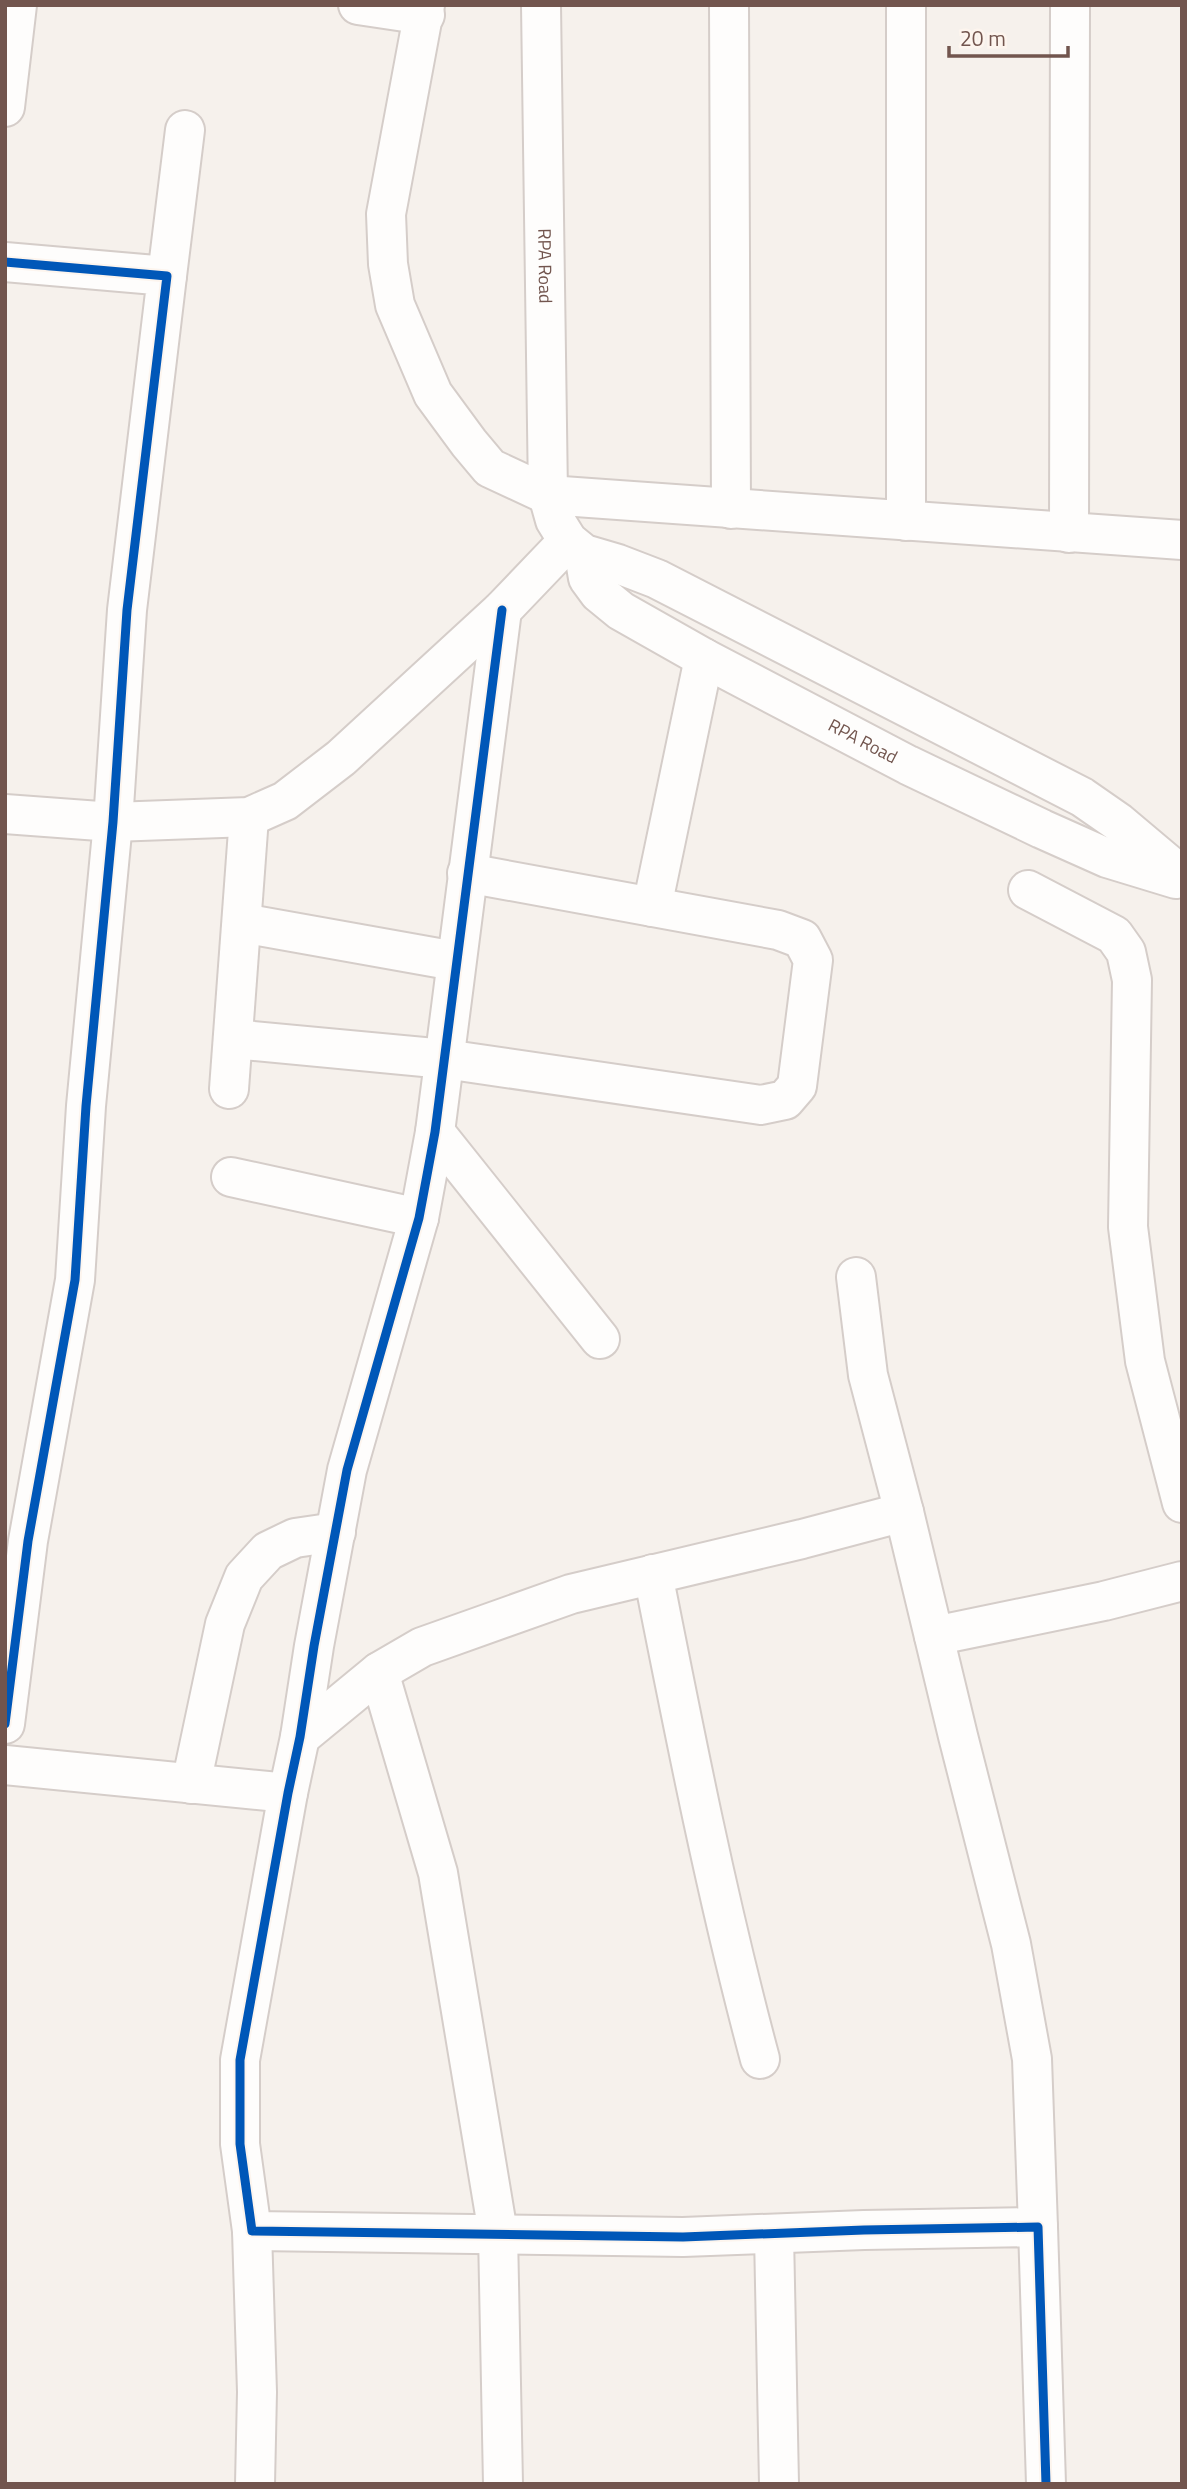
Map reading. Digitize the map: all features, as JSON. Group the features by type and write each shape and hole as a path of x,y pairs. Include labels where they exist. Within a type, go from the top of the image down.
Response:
{"street":[{"path":"358,5 425,10 386,214 388,264 395,305 433,394 468,443 490,468 548,495 1182,540"},
{"name":"RPA Road","path":"541,5 548,495 555,520 576,547 588,578 599,593 621,611 704,658 908,765 1107,858 1182,878"},
{"path":"729,5 731,509"},
{"path":"906,5 906,521"},
{"path":"1069,533 1070,5"},
{"path":"5,107 12,29"},
{"path":"5,1724 28,1541 75,1280 86,1106 113,822 127,610 186,130"},
{"path":"5,262 167,276"},
{"path":"5,814 113,822 249,817 285,801 341,758 502,610 576,547"},
{"name":"RPA Road","path":"576,547 657,579 1082,797 1118,822 1182,878"},
{"path":"262,2484 256,2483 257,2392 252,2231 240,2144 240,2060 347,1471 419,1218 435,1132 502,610"},
{"path":"652,907 704,658"},
{"path":"229,1090 249,817"},
{"path":"233,1039 444,1059 761,1105 785,1100 797,1086 813,960 802,939 778,930 467,873"},
{"path":"1028,890 1114,935 1126,952 1132,981 1128,1227 1145,1361 1182,1503"},
{"path":"242,923 456,961"},
{"path":"435,1132 600,1339"},
{"path":"231,1177 419,1218"},
{"path":"856,1277 868,1375 1011,1944 1032,2059 1045,2484"},
{"path":"300,1737 379,1672 422,1647 570,1594 904,1512"},
{"path":"191,1784 225,1624 244,1577 268,1550 295,1538 336,1532"},
{"path":"653,1574 690,1760 739,1981 761,2059"},
{"path":"934,1636 1104,1601 1182,1581"},
{"path":"379,1672 438,1873 498,2233 503,2484"},
{"path":"5,1765 288,1793"},
{"path":"252,2231 683,2238 1038,2228"},
{"path":"774,2234 779,2484"}],"cycle path":[{"path":"5,262 167,276 127,610 113,822 86,1106 75,1280 28,1541 5,1724"},
{"path":"502,610 435,1132 419,1218 347,1470 240,2060 240,2144 252,2231 683,2237 1038,2227 1046,2484"}]}
